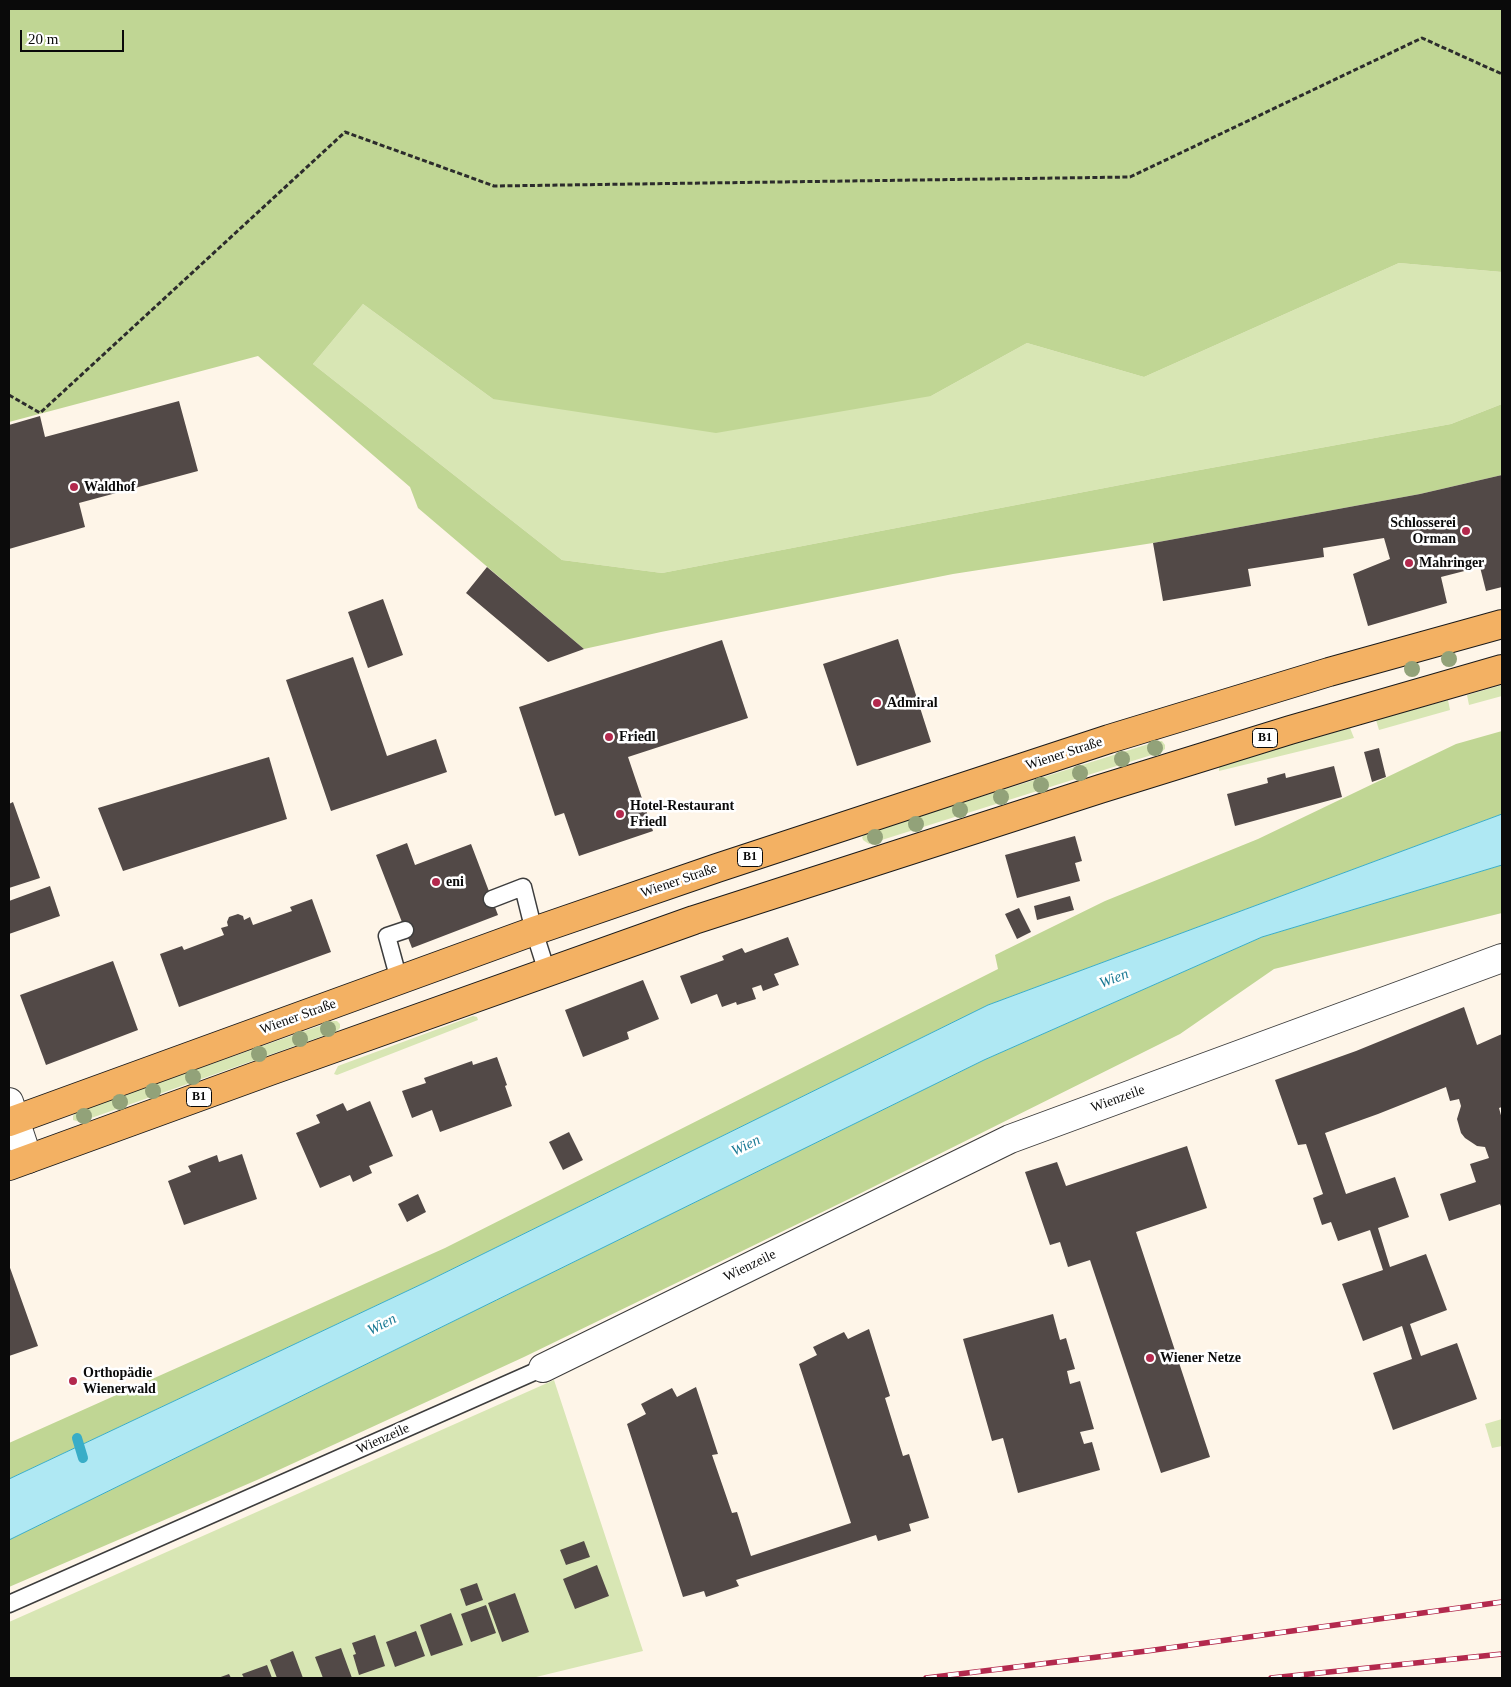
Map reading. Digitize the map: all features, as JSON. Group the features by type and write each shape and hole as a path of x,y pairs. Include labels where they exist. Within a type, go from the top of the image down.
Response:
{"main road":[{"name":"Wiener Straße","path":"11,1115 717,868 1109,739 1329,672 1502,624"},
{"name":"B1","path":"18,1162 703,917 1100,789 1298,728 1502,669"}],"street":[{"name":"Wienzeile","path":"543,1368 1010,1139 1502,958"},
{"path":"11,1115 18,1162"}],"lane":[{"path":"492,899 523,887 534,932 547,972"},
{"path":"399,980 387,936 405,930"},
{"name":"Wienzeile","path":"9,1604 543,1368"}],"path":[{"path":"9,396 40,413 345,132 494,186 1130,177 1422,38 1502,74"}],"green space":[{"path":"9,9 1502,9 1502,272 1399,263 1144,377 1027,343 931,396 716,433 493,399 363,304 313,364 562,560 662,573 1167,476 1451,424 1502,404 1502,475 1420,494 1153,543 953,574 584,649 418,508 410,487 258,356 9,422"},
{"path":"1399,263 1502,272 1502,404 1451,424 1167,476 662,573 562,560 313,364 363,304 493,399 931,396 1027,343 1144,377"},
{"path":"1502,685 1502,696 1469,705 1467,695"},
{"path":"1448,700 1450,710 1379,730 1376,720"},
{"path":"1350,728 1354,738 1219,771 1219,765"},
{"path":"1502,731 1502,814 988,1005 424,1283 9,1479 9,1443 445,1248 998,969 995,955 1105,901 1258,839 1456,744"},
{"path":"1162,741 1165,745 1165,749 1161,752 869,844 862,837 866,833"},
{"path":"1502,865 1502,913 1274,969 1180,1034 847,1200 524,1357 257,1480 9,1587 9,1540 984,1060 1262,937"},
{"path":"473,1016 477,1017 478,1020 337,1075 334,1074 338,1066"},
{"path":"337,1021 340,1024 340,1028 337,1031 80,1122 73,1120 76,1112"},
{"path":"554,1380 643,1651 532,1678 9,1678 9,1622"},
{"path":"1502,1419 1502,1446 1492,1448 1485,1424"}],"water":[{"name":"Wien","path":"1502,814 1502,865 1262,937 984,1060 9,1540 9,1479 424,1283 988,1005"}],"building":[{"name":"Waldhof","path":"179,401 198,471 79,503 85,527 9,549 9,425 40,416 45,437"},
{"path":"1502,475 1502,587 1486,591 1480,567 1441,577 1447,603 1368,626 1353,574 1390,559 1384,538 1323,548 1324,557 1248,569 1251,586 1163,601 1153,543 1420,494"},
{"path":"487,567 584,649 548,662 466,593"},
{"path":"383,599 403,655 368,668 348,612"},
{"name":"Admiral","path":"898,639 931,742 857,766 823,664"},
{"name":"Friedl","path":"722,640 748,718 628,757 653,831 579,856 564,813 555,816 519,707"},
{"path":"353,657 387,756 436,739 447,772 331,811 286,680"},
{"path":"1379,748 1386,777 1372,782 1364,752"},
{"path":"269,757 287,819 123,871 98,808"},
{"path":"1334,766 1342,797 1235,826 1227,794 1268,783 1267,778 1285,773 1286,778"},
{"path":"13,802 40,878 9,888 9,804"},
{"path":"1075,836 1082,861 1075,863 1080,881 1017,898 1005,855"},
{"name":"eni","path":"407,843 415,865 471,844 498,915 412,948 376,855"},
{"path":"50,886 60,916 9,934 9,901"},
{"path":"1070,896 1074,910 1037,920 1034,906"},
{"path":"312,899 331,952 179,1007 160,954 182,946 184,950 224,935 221,928 228,926 229,917 238,914 243,916 244,920 250,917 253,925 292,911 290,907"},
{"path":"1019,908 1031,932 1017,939 1005,914"},
{"path":"788,937 799,965 774,974 779,985 763,991 761,985 752,988 756,999 737,1005 736,1002 722,1007 717,994 691,1004 680,976 724,960 722,956 742,948 745,953"},
{"path":"113,961 138,1030 46,1065 20,995"},
{"path":"643,980 659,1019 627,1032 629,1039 583,1057 565,1010"},
{"path":"1464,1007 1477,1045 1502,1034 1502,1107 1499,1108 1502,1119 1502,1209 1500,1204 1449,1221 1440,1194 1476,1182 1470,1164 1489,1158 1485,1147 1477,1146 1461,1133 1457,1119 1461,1106 1459,1099 1450,1101 1446,1087 1325,1133 1346,1194 1395,1177 1409,1217 1378,1228 1390,1267 1426,1254 1447,1310 1410,1324 1421,1356 1457,1343 1477,1399 1393,1430 1373,1373 1412,1359 1402,1326 1363,1341 1342,1284 1383,1270 1370,1230 1338,1241 1331,1222 1322,1225 1313,1198 1323,1194 1306,1144 1298,1145 1275,1080 1356,1051"},
{"path":"497,1057 512,1106 440,1132 432,1110 412,1118 402,1091 426,1083 424,1078 472,1061 473,1065"},
{"path":"370,1101 393,1156 369,1166 372,1173 353,1182 350,1175 320,1188 296,1133 320,1123 316,1115 343,1103 347,1111"},
{"path":"569,1132 583,1160 563,1170 549,1142"},
{"name":"Wiener Netze","path":"1187,1146 1207,1208 1136,1232 1210,1457 1161,1473 1090,1260 1068,1267 1060,1242 1050,1245 1025,1172 1057,1162 1066,1186"},
{"path":"242,1154 257,1199 184,1225 168,1181 191,1172 188,1166 217,1155 219,1162"},
{"path":"418,1194 426,1212 407,1222 398,1204"},
{"path":"9,1265 38,1346 9,1356"},
{"path":"1053,1314 1060,1340 1066,1338 1075,1369 1067,1371 1070,1384 1080,1381 1094,1429 1080,1432 1084,1444 1092,1442 1100,1470 1018,1493 1003,1438 992,1441 963,1339"},
{"path":"869,1329 890,1396 885,1398 903,1456 909,1454 929,1518 909,1524 911,1531 878,1541 876,1535 736,1580 739,1586 706,1597 704,1591 683,1597 627,1424 646,1414 641,1404 672,1388 677,1397 696,1387 718,1454 712,1455 732,1513 737,1512 751,1556 851,1523 799,1364 817,1355 813,1347 844,1332 848,1339"},
{"path":"584,1541 590,1557 566,1565 560,1550"},
{"path":"597,1565 609,1596 575,1609 563,1579"},
{"path":"477,1583 483,1600 466,1606 460,1589"},
{"path":"515,1593 529,1632 502,1642 488,1603"},
{"path":"486,1605 496,1633 471,1642 461,1614"},
{"path":"451,1613 463,1645 431,1656 420,1625"},
{"path":"416,1631 425,1656 395,1667 386,1642"},
{"path":"375,1635 385,1666 359,1675 353,1655 356,1654 352,1643"},
{"path":"341,1648 352,1678 323,1678 315,1657"},
{"path":"293,1651 303,1678 277,1678 270,1660"},
{"path":"267,1665 272,1678 244,1678 242,1674"},
{"path":"229,1674 231,1678 218,1678"}],"waterway":[{"path":"77,1438 83,1458"}],"railway":[{"path":"926,1678 1147,1651 1502,1602"},
{"path":"1271,1678 1502,1654"}],"place":[{"name":"Waldhof","path":"74,487"},
{"name":"Schlosserei Orman","path":"1466,531"},
{"name":"Mahringer","path":"1409,563"},
{"name":"Admiral","path":"877,703"},
{"name":"Friedl","path":"609,737"},
{"name":"Hotel-Restaurant Friedl","path":"620,814"},
{"name":"eni","path":"436,882"},
{"name":"Wiener Netze","path":"1150,1358"},
{"name":"Orthopädie Wienerwald","path":"73,1381"}]}
